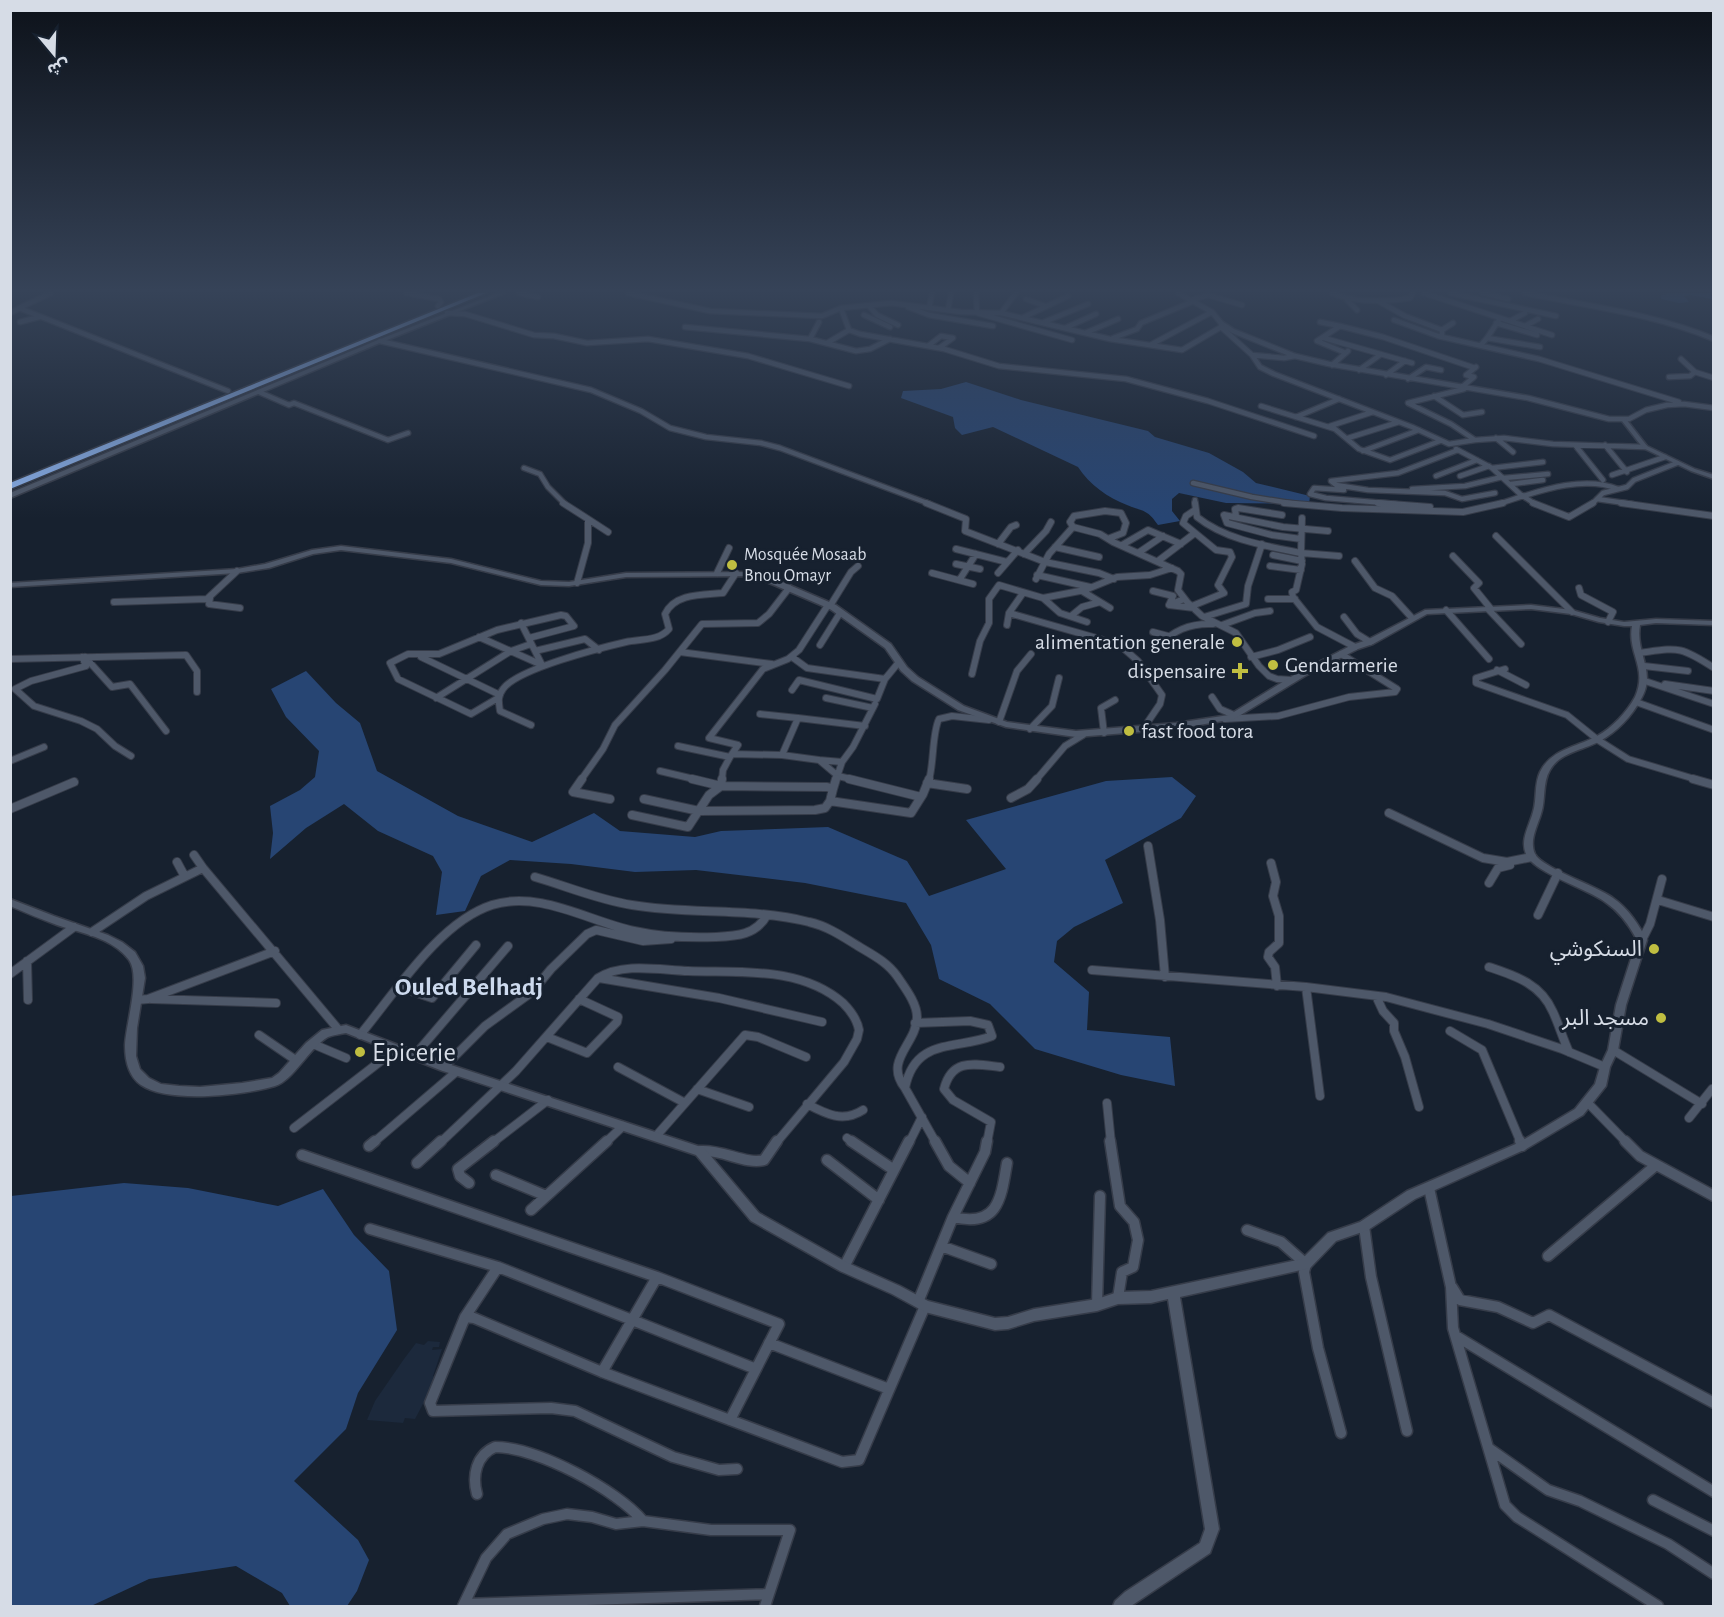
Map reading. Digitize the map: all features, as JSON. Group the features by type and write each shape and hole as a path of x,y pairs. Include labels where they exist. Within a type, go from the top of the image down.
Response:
{"highway":[{"path":"10,479 284,368"},
{"path":"10,486 298,368"}],"street":[{"path":"170,368 228,391"},
{"path":"10,496 315,368"},
{"path":"498,368 591,390 641,411 670,428 706,437 761,443 794,452 951,512 966,520 967,532 1046,562 1099,573 1114,579"},
{"path":"792,368 849,386"},
{"path":"1023,368 1126,379 1218,404 1314,436"},
{"path":"1264,368 1449,444 1499,471 1522,496 1534,504 1569,517 1592,504 1603,493 1627,487 1634,480 1677,463"},
{"path":"1351,368 1550,402 1595,416 1624,420 1655,408 1684,404"},
{"path":"1386,375 1395,368"},
{"path":"1408,378 1424,368"},
{"path":"1433,368 1441,370"},
{"path":"1462,387 1474,377 1466,375 1474,368"},
{"path":"1570,368 1684,404 1713,408"},
{"path":"1691,368 1695,372 1713,378"},
{"path":"1669,377 1690,376 1695,372"},
{"path":"1470,388 1414,400 1408,404 1451,424 1475,440"},
{"path":"259,392 289,405 294,403 388,440 408,433"},
{"path":"1434,396 1462,415 1482,412"},
{"path":"1296,417 1339,399"},
{"path":"1261,406 1329,426 1363,451 1390,460 1440,441"},
{"path":"1329,426 1373,412"},
{"path":"1624,420 1645,447"},
{"path":"1348,438 1399,422"},
{"path":"1363,451 1419,430"},
{"path":"1496,438 1513,452"},
{"path":"1449,444 1496,438 1575,445 1605,444 1645,447 1713,477"},
{"path":"1605,444 1627,472"},
{"path":"1575,445 1603,480"},
{"path":"1368,490 1336,485 1331,482 1398,473 1458,450"},
{"path":"1612,475 1627,472 1665,457"},
{"path":"1436,476 1477,460"},
{"path":"1460,476 1490,467 1543,462"},
{"path":"524,468 540,474 548,487 563,503 608,532"},
{"path":"1391,492 1426,487 1465,486 1503,477 1548,474"},
{"path":"1511,484 1543,480"},
{"path":"1193,483 1226,493 1336,510 1471,511 1522,496 1575,485 1612,484 1618,489"},
{"path":"1440,510 1411,504 1326,498 1310,494 1311,489 1316,488 1445,493 1462,499 1495,493"},
{"path":"1452,496 1471,511"},
{"path":"1597,499 1713,516"},
{"path":"1195,500 1197,517 1205,524 1262,544 1301,553 1339,556"},
{"path":"1236,516 1235,509 1238,508 1282,515"},
{"path":"1169,604 1193,607 1224,593 1218,584 1232,557 1230,552 1216,550 1183,523 1185,516 1195,510"},
{"path":"1110,538 1123,533 1126,523 1119,512 1077,514 1070,522 1072,527 1081,531 1103,534 1122,545 1181,573 1178,590 1193,607 1204,617 1231,628 1244,641 1251,657 1272,678 1292,680"},
{"path":"1301,539 1279,537 1224,521 1225,514 1283,527 1328,531"},
{"path":"1302,518 1301,570 1296,590 1292,592 1317,627 1355,647"},
{"path":"576,583 587,547 590,529 588,519"},
{"path":"998,573 1007,562 1046,531 1051,522"},
{"path":"998,544 1011,527 1016,525"},
{"path":"1072,527 1055,547 1036,577 1093,588"},
{"path":"1279,537 1283,527"},
{"path":"1122,545 1148,530 1181,544"},
{"path":"1158,561 1195,533"},
{"path":"1138,553 1163,536"},
{"path":"1496,536 1572,612"},
{"path":"1204,617 1246,604 1249,582 1262,544"},
{"path":"1055,547 1099,557"},
{"path":"10,585 237,571 266,566 312,552 341,548 451,561 541,584 576,583 626,575 717,573 757,575 829,606 888,646 915,679 961,708 995,721"},
{"path":"717,573 729,548"},
{"path":"956,549 1007,562"},
{"path":"960,579 976,554"},
{"path":"1273,555 1302,561"},
{"path":"1453,556 1479,584 1474,588 1489,609 1521,644"},
{"path":"1355,561 1375,588 1392,596 1412,618"},
{"path":"956,564 980,569"},
{"path":"632,815 688,827 709,795 721,786 723,770 738,745 709,738 763,669 792,657 799,650 851,572 858,566"},
{"path":"1270,566 1301,570"},
{"path":"1043,598 1093,588 1124,575 1152,575 1172,568"},
{"path":"237,571 210,598 209,604 240,608"},
{"path":"499,696 419,656 408,654 390,663 398,679 471,714 499,696 517,678 542,665 666,633 669,629 665,614 669,606 683,597 723,593 736,573"},
{"path":"932,573 973,584"},
{"path":"972,674 980,641 988,623 990,597 999,585 1043,598 1060,613 1087,622"},
{"path":"610,799 573,792 603,749 615,725 704,623 751,625 759,623 789,588"},
{"path":"1579,588 1581,595 1611,610 1608,622"},
{"path":"1082,591 1110,608"},
{"path":"1154,591 1183,597"},
{"path":"1007,625 1009,613 1023,592"},
{"path":"1169,604 1173,596"},
{"path":"1169,604 1183,597"},
{"path":"114,602 210,598"},
{"path":"1268,599 1295,599"},
{"path":"1071,616 1082,607 1100,602"},
{"path":"1223,719 1234,716 1292,680 1425,612 1537,607 1572,612 1608,622 1713,623"},
{"path":"1446,610 1489,659"},
{"path":"1156,647 1181,626 1197,623 1221,625 1255,613 1270,611"},
{"path":"820,645 840,613"},
{"path":"1009,613 1100,639 1127,651 1138,661 1162,692 1160,704 1143,729"},
{"path":"419,656 438,654 521,623 561,615 566,616 574,626 509,650 436,698"},
{"path":"1344,617 1356,634 1370,642"},
{"path":"521,623 542,665"},
{"path":"1636,624 1634,632 1638,653 1649,682"},
{"path":"1153,632 1168,636"},
{"path":"1251,657 1310,637"},
{"path":"479,638 542,665"},
{"path":"535,651 585,639 599,651"},
{"path":"1638,653 1676,648 1713,668"},
{"path":"680,652 772,664"},
{"path":"995,721 1017,671 1031,654"},
{"path":"830,801 908,813 913,811 927,783 935,754 936,725 939,719 955,716 995,721 1030,729 1083,735 1223,719 1278,716 1349,697 1395,692 1397,689 1341,654"},
{"path":"10,659 186,655 197,671 197,692"},
{"path":"84,657 112,687 130,684 166,731"},
{"path":"84,657 86,666 43,678 15,689 34,706 81,721 97,729 115,746 120,747 131,756"},
{"path":"792,657 807,668 885,680"},
{"path":"1698,658 1713,660"},
{"path":"644,799 699,811 825,808 830,801 842,762 865,726 885,680 899,662"},
{"path":"1644,666 1688,671"},
{"path":"1505,669 1476,678 1476,683 1567,715 1598,740 1628,759 1713,785"},
{"path":"1497,670 1526,685"},
{"path":"1030,729 1052,706 1059,678"},
{"path":"792,690 799,680 877,699"},
{"path":"1649,682 1713,691"},
{"path":"1534,860 1528,844 1539,806 1540,781 1547,768 1556,757 1574,747 1598,740 1612,729 1636,702 1649,682"},
{"path":"1649,682 1713,704"},
{"path":"499,696 500,711 531,725"},
{"path":"1212,697 1220,709 1234,716"},
{"path":"826,698 873,708"},
{"path":"1104,733 1101,708 1114,700"},
{"path":"1636,702 1713,729"},
{"path":"760,714 865,726"},
{"path":"782,755 798,718"},
{"path":"1011,798 1028,789 1065,746 1083,735"},
{"path":"678,746 731,756 782,755 842,762"},
{"path":"10,761 44,747"},
{"path":"819,759 837,776 921,797"},
{"path":"660,771 721,786 833,789"},
{"path":"10,808 74,782"},
{"path":"927,783 967,789"},
{"path":"1389,813 1488,860 1508,862 1534,860 1618,904 1629,915 1642,940"},
{"path":"1148,846 1165,976"},
{"path":"194,855 237,906 252,929 275,951 338,1029"},
{"path":"1489,883 1498,868 1534,860"},
{"path":"177,862 184,875"},
{"path":"1271,863 1276,882 1273,896 1279,916 1279,944 1269,952 1268,957 1275,967 1277,986"},
{"path":"92,932 131,904 184,875 203,868"},
{"path":"1538,915 1558,873"},
{"path":"535,877 630,904 669,910 767,915 815,923 881,959 897,976 913,1000 918,1014 897,1065 898,1078 949,1166 970,1183"},
{"path":"1341,1433 1318,1348 1304,1272 1306,1264 1332,1237 1364,1226 1411,1195 1522,1146 1579,1112 1600,1086 1613,1050 1621,1005 1642,940 1648,931 1662,879"},
{"path":"1658,900 1713,917"},
{"path":"360,1035 438,940 453,926 490,906 509,901 538,902 647,934 680,938"},
{"path":"10,902 117,943 137,964 142,1000 133,1029 133,1065 136,1074 148,1084 171,1091 192,1093 274,1082 283,1076 326,1033 346,1029 395,1050 501,1087 548,1100 700,1151 714,1150 756,1162 764,1160 844,1061 858,1033 859,1026 855,1017 837,996 821,988 784,976 743,971 659,969 606,973 579,999 501,1087 417,1163"},
{"path":"444,1067 485,1026 532,992 551,969 587,934 596,930 643,940 726,936 748,933 759,928 767,915"},
{"path":"10,974 74,927"},
{"path":"399,987 432,998 476,945"},
{"path":"414,1056 508,946"},
{"path":"142,1000 275,951"},
{"path":"27,961 28,1000"},
{"path":"1489,966 1522,978 1538,989 1551,1006 1569,1052"},
{"path":"1092,970 1306,987 1376,996 1460,1015 1569,1052 1605,1067"},
{"path":"599,978 719,998 822,1022"},
{"path":"1306,987 1308,1020 1313,1037 1320,1096"},
{"path":"1376,996 1383,1011 1394,1023 1394,1031 1405,1057 1419,1107"},
{"path":"547,1037 587,1053 617,1022 618,1017 579,999"},
{"path":"142,1000 276,1003"},
{"path":"905,1088 906,1079 929,1049 945,1044 978,1041 993,1035 988,1025 970,1021 915,1023"},
{"path":"1450,1031 1482,1050 1522,1146"},
{"path":"657,1136 739,1041 748,1034 806,1057"},
{"path":"259,1035 297,1061"},
{"path":"313,1044 346,1058"},
{"path":"294,1128 395,1050"},
{"path":"1613,1050 1702,1104"},
{"path":"465,1317 474,1318 602,1372 842,1462 859,1460 922,1304 941,1246 985,1152 991,1122 953,1100 944,1089 945,1078 951,1070 965,1064 1000,1067"},
{"path":"618,1067 685,1103"},
{"path":"369,1146 456,1071"},
{"path":"698,1089 749,1107"},
{"path":"1689,1118 1711,1093"},
{"path":"469,1183 460,1176 458,1169 548,1100"},
{"path":"1107,1102 1108,1125 1120,1206 1134,1222 1138,1239 1133,1267 1122,1272 1118,1298"},
{"path":"1587,1102 1615,1132 1655,1166 1713,1196"},
{"path":"807,1104 843,1119 856,1116 863,1110"},
{"path":"844,1267 922,1117"},
{"path":"531,1210 623,1125"},
{"path":"848,1138 894,1170"},
{"path":"700,1151 755,1217 844,1267 922,1304 995,1324 1097,1305 1118,1298 1151,1297 1306,1264"},
{"path":"302,1155 657,1277 779,1324 730,1420"},
{"path":"827,1160 879,1200"},
{"path":"953,1217 979,1221 987,1218 999,1200 1006,1163"},
{"path":"1548,1256 1655,1166"},
{"path":"496,1175 544,1196"},
{"path":"1429,1188 1451,1287 1453,1328 1505,1505 1517,1517 1658,1606"},
{"path":"1097,1305 1100,1196"},
{"path":"1364,1226 1371,1277 1407,1431"},
{"path":"370,1229 498,1267 756,1369"},
{"path":"1247,1230 1281,1242 1306,1264"},
{"path":"941,1246 991,1264"},
{"path":"498,1267 465,1317 430,1403 433,1411 551,1408 575,1411 673,1457 719,1470 737,1469"},
{"path":"602,1372 657,1277"},
{"path":"1451,1287 1460,1300 1485,1302 1511,1310 1533,1323 1550,1315 1713,1402"},
{"path":"1120,1606 1204,1548 1212,1529 1173,1292"},
{"path":"1456,1336 1713,1491"},
{"path":"768,1343 889,1389"},
{"path":"477,1494 475,1467 485,1452 496,1447 538,1457 597,1484 626,1502 643,1521"},
{"path":"1490,1449 1548,1490 1580,1501 1668,1544 1713,1574"},
{"path":"1653,1500 1713,1531"},
{"path":"765,1606 769,1594 790,1530 711,1530 643,1521 616,1524 567,1514 543,1518 507,1534 486,1558 464,1605 769,1594"}],"shaded area":[{"path":"966,382 1021,400 1148,431 1155,437 1209,453 1243,472 1256,483 1310,496 1309,504 1226,503 1179,493 1172,499 1172,511 1180,521 1158,525 1148,513 1120,502 1100,490 1078,467 993,427 962,435 955,428 953,417 901,398 903,391 941,389"},
{"path":"306,671 336,703 360,723 377,771 458,816 532,842 594,813 620,831 695,837 721,831 828,827 907,861 929,896 1006,869 966,820 1106,781 1172,777 1196,796 1181,818 1105,860 1123,903 1074,927 1057,941 1054,962 1089,992 1087,1030 1170,1037 1175,1086 1121,1075 1035,1049 990,1004 939,979 931,945 906,903 805,883 696,870 635,872 571,864 510,860 481,876 465,911 436,915 442,872 433,856 378,831 344,804 306,828 270,859 273,833 270,806 300,790 315,777 319,751 286,717 271,689"},
{"path":"124,1183 188,1188 278,1206 323,1189 354,1235 389,1271 397,1330 358,1393 346,1429 294,1481 358,1540 369,1560 357,1591 347,1606 290,1606 282,1593 236,1566 149,1579 91,1606 11,1606 11,1196"},
{"path":"428,1341 440,1342 439,1347 433,1347 432,1350 442,1349 433,1376 435,1377 432,1387 415,1419 405,1418 403,1423 367,1420 375,1401 416,1343 424,1345"}],"place":[{"name":"Mosquée Mosaab Bnou Omayr","path":"732,565"},
{"name":"alimentation generale","path":"1237,642"},
{"name":"Gendarmerie","path":"1273,665"},
{"name":"dispensaire","path":"1240,671"},
{"name":"fast food tora","path":"1129,731"},
{"name":"السنكوشي","path":"1654,949"},
{"name":"مسجد البر","path":"1661,1018"},
{"name":"Epicerie","path":"360,1052"}],"district":[{"name":"Ouled Belhadj","path":"469,987"}]}
